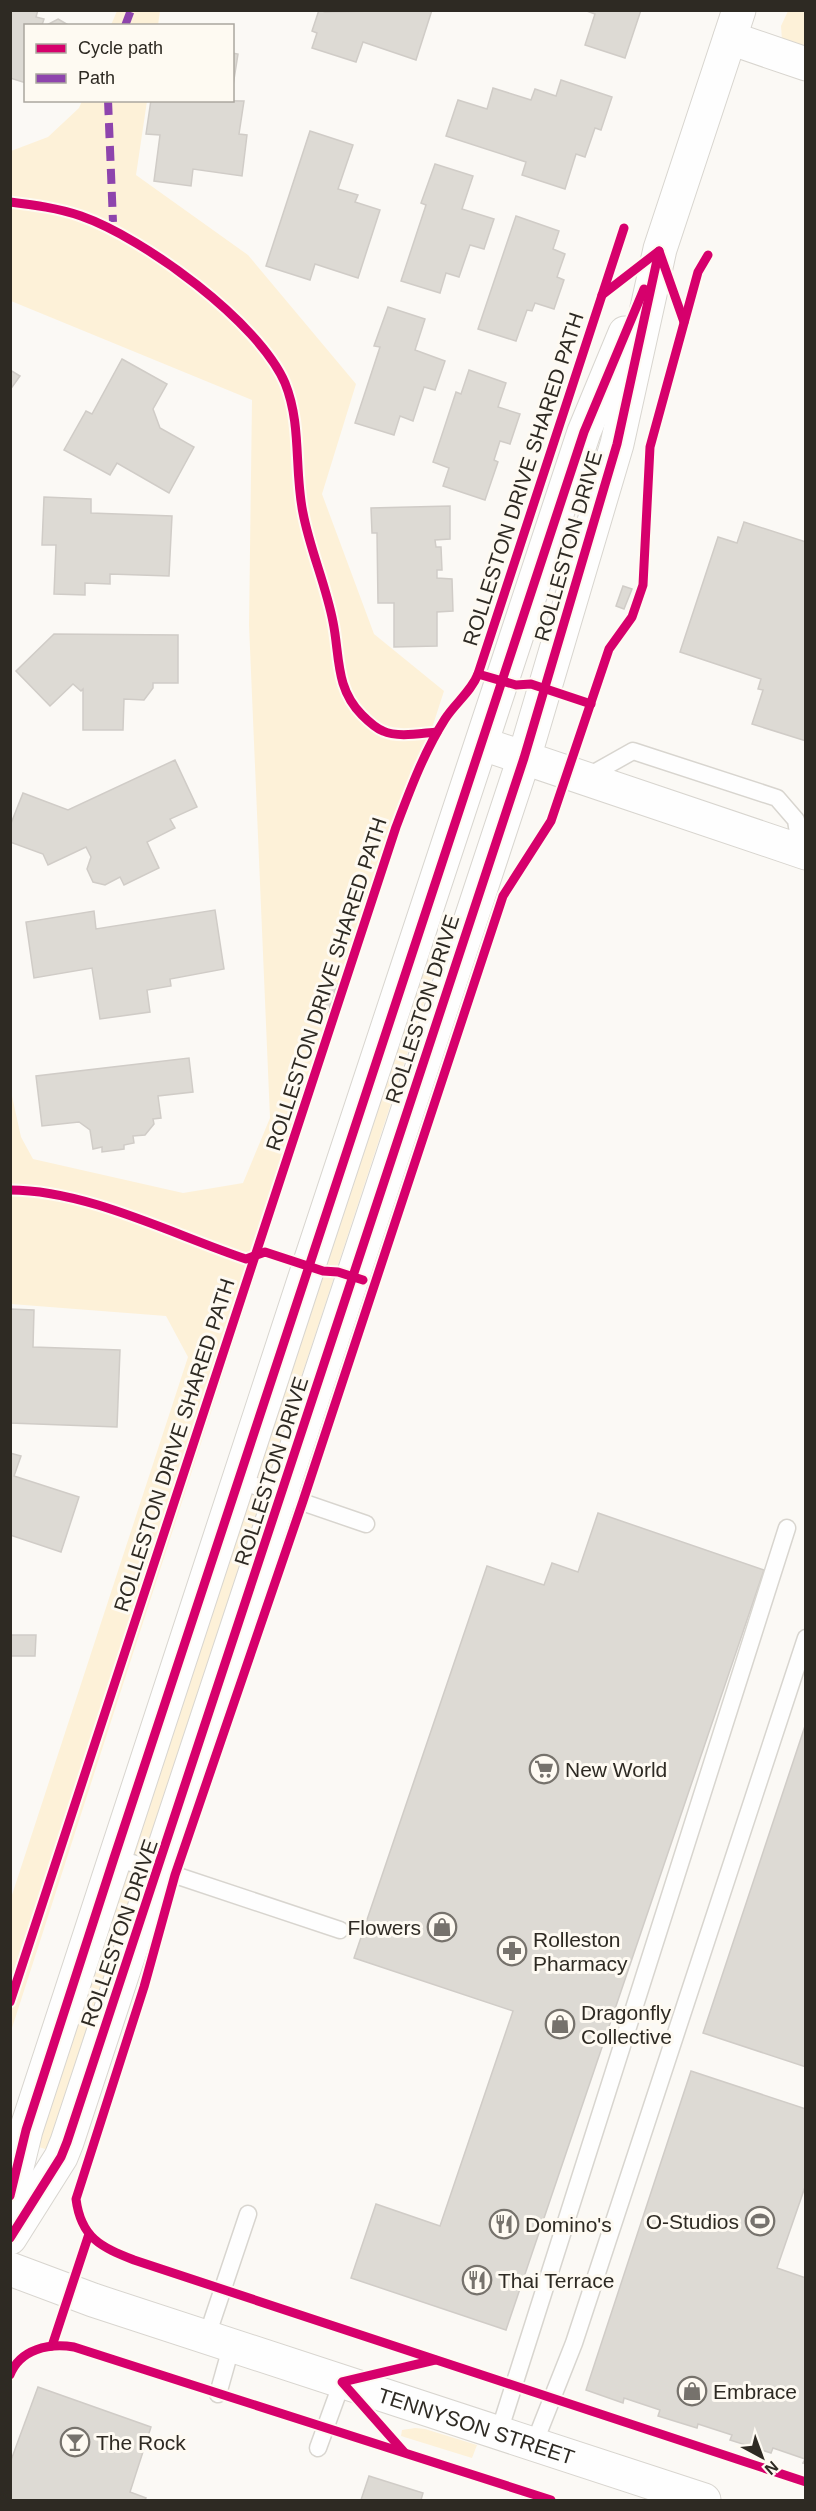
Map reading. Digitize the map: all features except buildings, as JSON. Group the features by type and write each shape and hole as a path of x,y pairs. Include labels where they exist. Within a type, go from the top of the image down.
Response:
{"main road":[{"path":"735,24 806,64"},
{"name":"ROLLESTON DRIVE","path":"10,2196 26,2130 114,1858 584,432 659,251 735,24"},
{"name":"ROLLESTON DRIVE","path":"10,2238 68,2142 524,758 617,444 659,251"},
{"path":"483,744 800,851"},
{"name":"TENNYSON STREET","path":"10,2269 93,2300 704,2500"}],"lane":[{"path":"585,779 633,751 777,798 796,820 800,851"},
{"path":"238,1480 366,1524"},
{"path":"499,2432 787,1528"},
{"path":"534,2444 574,2343 806,1638"},
{"path":"114,1858 340,1930"},
{"path":"218,2394 219,2340 248,2214"},
{"path":"318,2448 342,2382"}],"shaded area":[{"path":"117,11 160,11 158,24 111,24"},
{"path":"788,11 805,11 805,53 782,40 781,26"},
{"path":"82,102 147,102 136,175 248,255 356,384 322,494 374,634 444,691 11,2031 11,1898 188,1357 166,1316 11,1304 10,1087 21,1137 33,1159 183,1193 243,1183 270,1118 249,625 252,400 11,301 11,151 48,137 79,108"},
{"path":"431,948 441,951 48,2150 36,2146"},
{"path":"415,2428 477,2445 472,2458 401,2436 402,2430"}],"marked path":[{"path":"126,24 131,10"},
{"path":"108,102 113,222"}],"cycle path":[{"path":"10,202 55,209 81,216 107,227 166,262 197,285 251,334 271,359 285,383 290,399 296,431 303,513 330,608 340,671 347,694 362,715 383,731 403,735 437,732"},
{"name":"ROLLESTON DRIVE SHARED PATH","path":"10,2002 396,827 430,745 445,719 478,674 624,228"},
{"path":"602,295 659,251 684,322"},
{"path":"10,2238 61,2157 67,2142 524,758 617,444 659,251"},
{"path":"708,255 698,272 650,447 643,585 632,617 609,649 551,821 503,896 303,1501 175,1875 144,1987 76,2199 83,2223 94,2239 134,2260 806,2482"},
{"path":"10,2196 26,2130 114,1858 584,432 644,289"},
{"path":"478,674 516,685 531,684 591,704"},
{"path":"10,1190 69,1197 100,1206 246,1259 265,1252 323,1271 338,1272 363,1280"},
{"path":"52,2346 89,2234"},
{"path":"10,2375 21,2359 36,2350 55,2346 74,2347 551,2500"},
{"path":"404,2452 342,2382 435,2360"}],"place":[{"name":"New World","path":"544,1769"},
{"name":"Flowers","path":"442,1927"},
{"name":"Rolleston Pharmacy","path":"512,1951"},
{"name":"Dragonfly Collective","path":"560,2024"},
{"name":"O-Studios","path":"760,2221"},
{"name":"Domino's","path":"504,2224"},
{"name":"Thai Terrace","path":"477,2280"},
{"name":"Embrace","path":"692,2391"},
{"name":"The Rock","path":"75,2442"}]}
